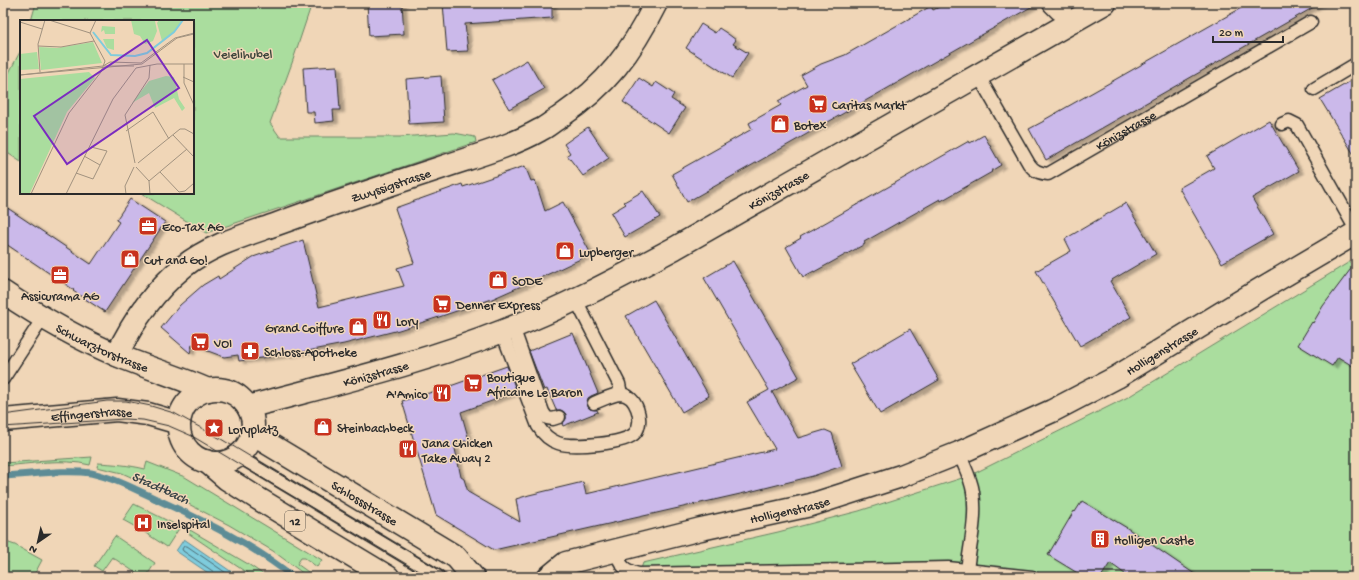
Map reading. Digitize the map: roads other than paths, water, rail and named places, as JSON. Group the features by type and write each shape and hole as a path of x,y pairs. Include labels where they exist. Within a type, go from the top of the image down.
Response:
{"main road":[{"name":"Zwyssigstrasse","path":"117,355 128,332 157,291 184,266 216,247 338,202 502,146 540,130 577,105 605,81 629,51 656,3"},
{"name":"Könizstrasse","path":"248,407 395,368 507,330 576,300 675,248 1106,3"},
{"name":"Holligenstrasse","path":"549,577 566,563 701,529 818,503 901,476 959,453 1052,411 1116,377 1356,233"},
{"name":"Schwarztorstrasse","path":"3,292 44,318 78,337 117,355 208,390"},
{"path":"208,390 228,391 239,397 248,407 252,418 252,434 247,446 238,456 231,460 219,463 206,461 193,455 184,444 179,431 179,423 182,412 188,402 197,394 208,390"},
{"name":"Effingerstrasse","path":"3,420 116,410 148,414 179,423"},
{"name":"Schlossstrasse","path":"252,434 456,557 474,577"},
{"name":"12","path":"206,461 227,479 388,577"}],"lane":[{"name":"Könizstrasse","path":"978,75 1032,169 1037,172 1048,174 1311,22"},
{"path":"1314,89 1356,64"},
{"path":"1282,124 1289,121 1297,125 1356,230"},
{"path":"576,300 619,384 621,394"},
{"path":"3,379 44,318"},
{"path":"507,330 538,426 544,435 558,443 583,446 625,439 635,433 639,424 639,415 633,402 628,397 621,394 611,396 594,404"},
{"path":"507,330 543,412 547,418 553,419 559,417"},
{"path":"959,453 969,478 974,502 967,570"},
{"path":"238,456 439,577"},
{"path":"615,550 621,565 628,571 639,574 948,568 1032,577"}],"water":[{"path":"184,539 239,577 214,577 176,551"}],"waterway":[{"name":"Stadtbach","path":"3,476 81,472 108,478 140,491 227,534 261,554 293,577"}],"tram line":[{"path":"3,415 107,401 126,401 151,406 174,413 221,439 451,577"},
{"path":"3,427 124,419 143,420 169,426 192,436 428,577"}],"place":[{"name":"Caritas Markt","path":"818,104"},
{"name":"Botex","path":"780,124"},
{"name":"Eco-Tax AG","path":"148,226"},
{"name":"Lupberger","path":"565,251"},
{"name":"Cut and Go!","path":"130,259"},
{"name":"Assicurama AG","path":"60,275"},
{"name":"SODE","path":"498,280"},
{"name":"Denner Express","path":"442,304"},
{"name":"Lory","path":"382,320"},
{"name":"Grand Coiffure","path":"358,327"},
{"name":"VOI","path":"200,342"},
{"name":"Schloss-Apotheke","path":"250,351"},
{"name":"Boutique Africaine Le Baron","path":"473,383"},
{"name":"A'Amico","path":"442,393"},
{"name":"Steinbachbeck","path":"323,427"},
{"name":"Loryplatz","path":"214,428"},
{"name":"Jana Chicken Take Away 2","path":"408,449"},
{"name":"Inselspital","path":"143,523"},
{"name":"Holligen Castle","path":"1100,539"}],"park label":[{"name":"Veielihubel","path":"243,53"}]}
